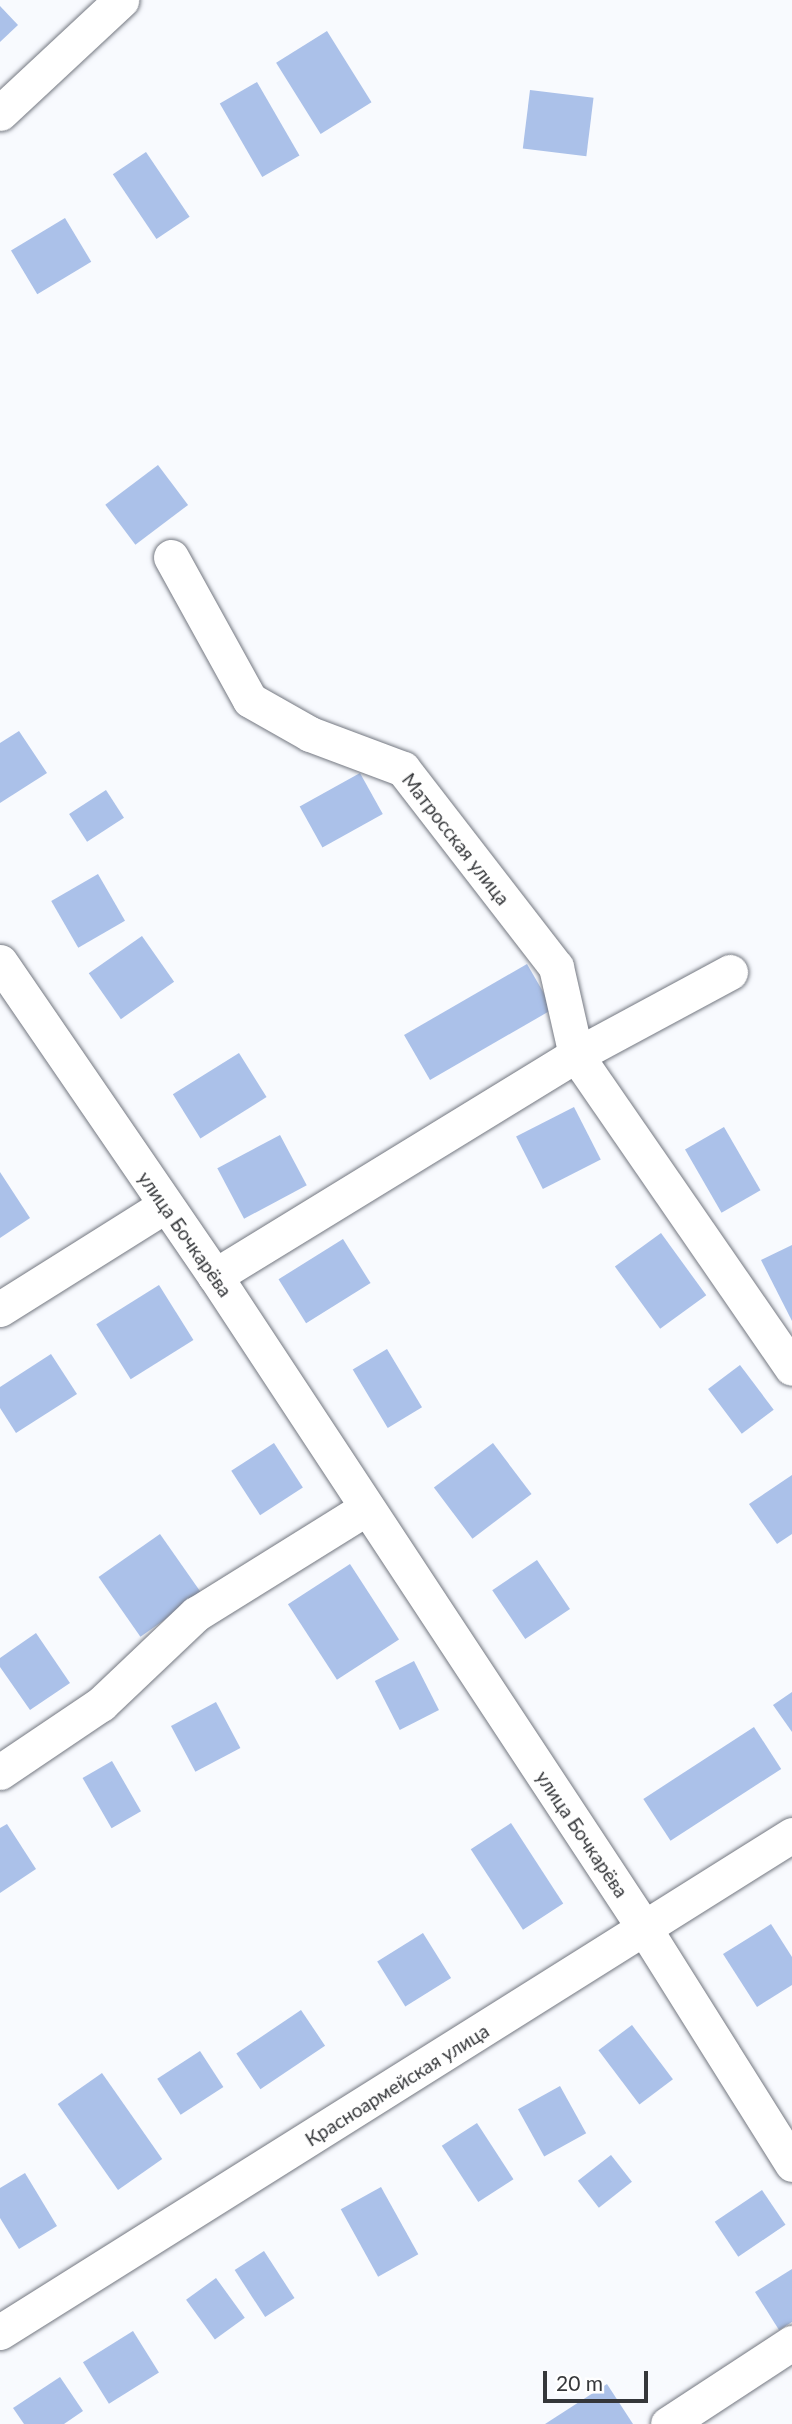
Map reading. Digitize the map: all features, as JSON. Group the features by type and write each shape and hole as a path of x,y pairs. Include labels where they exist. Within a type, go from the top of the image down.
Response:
{"street":[{"path":"0,113 121,0"},
{"name":"Матросская улица","path":"171,557 250,700 310,734 403,769 556,967 576,1055 792,1368"},
{"name":"улица Бочкарёва","path":"0,962 164,1206 215,1276 646,1931 792,2164"},
{"path":"215,1276 576,1055 730,972"},
{"path":"0,1309 164,1206"},
{"path":"0,1772 101,1704 196,1614 366,1508"},
{"name":"Красноармейская улица","path":"0,2332 646,1931 792,1835"},
{"path":"668,2424 792,2343"}],"building":[{"path":"0,6 18,25 0,42"},
{"path":"327,31 372,102 321,134 276,63"},
{"path":"257,82 300,156 262,177 220,104"},
{"path":"530,90 594,98 586,156 523,149"},
{"path":"146,152 190,217 156,239 113,174"},
{"path":"65,218 91,262 37,294 11,250"},
{"path":"158,465 188,505 135,545 105,505"},
{"path":"19,731 47,773 0,803 0,743"},
{"path":"360,773 383,814 322,848 300,806"},
{"path":"106,790 124,818 87,842 69,814"},
{"path":"98,874 125,921 78,948 51,901"},
{"path":"142,936 174,982 121,1019 89,973"},
{"path":"527,964 553,1009 430,1080 404,1035"},
{"path":"239,1053 267,1097 200,1138 173,1094"},
{"path":"574,1107 601,1160 543,1189 516,1137"},
{"path":"724,1127 761,1190 722,1213 685,1150"},
{"path":"280,1135 307,1185 244,1219 217,1168"},
{"path":"0,1172 30,1218 0,1238"},
{"path":"661,1233 706,1295 660,1329 615,1267"},
{"path":"343,1239 371,1283 306,1323 279,1279"},
{"path":"792,1245 792,1321 761,1260"},
{"path":"159,1285 193,1340 131,1379 96,1324"},
{"path":"387,1349 422,1407 388,1428 353,1370"},
{"path":"51,1354 77,1394 16,1433 0,1408 0,1387"},
{"path":"740,1365 774,1410 742,1434 708,1389"},
{"path":"274,1443 303,1487 260,1515 231,1471"},
{"path":"493,1443 532,1494 472,1539 434,1488"},
{"path":"792,1475 792,1534 777,1544 749,1504"},
{"path":"160,1534 202,1594 140,1637 99,1577"},
{"path":"537,1560 570,1609 525,1639 492,1590"},
{"path":"350,1564 399,1639 337,1680 288,1604"},
{"path":"36,1633 70,1683 30,1710 0,1667 0,1658"},
{"path":"414,1661 439,1710 400,1730 375,1681"},
{"path":"792,1692 792,1732 773,1705"},
{"path":"216,1702 240,1748 195,1772 171,1726"},
{"path":"754,1727 781,1769 671,1841 643,1799"},
{"path":"112,1761 141,1811 112,1828 83,1778"},
{"path":"511,1823 563,1904 523,1930 471,1849"},
{"path":"7,1824 36,1869 0,1893 0,1828"},
{"path":"771,1924 792,1957 792,1985 757,2007 723,1954"},
{"path":"423,1933 451,1978 405,2007 377,1962"},
{"path":"301,2010 325,2046 260,2089 236,2054"},
{"path":"632,2025 673,2079 639,2105 598,2050"},
{"path":"200,2051 223,2087 181,2115 157,2079"},
{"path":"102,2073 162,2159 118,2190 58,2104"},
{"path":"560,2086 586,2133 544,2157 518,2109"},
{"path":"477,2123 513,2179 478,2202 442,2146"},
{"path":"611,2155 632,2182 599,2208 578,2181"},
{"path":"25,2173 57,2226 19,2249 0,2218 0,2188"},
{"path":"381,2187 418,2254 378,2277 341,2209"},
{"path":"762,2190 785,2225 738,2257 715,2222"},
{"path":"264,2251 294,2298 265,2317 235,2270"},
{"path":"792,2269 792,2322 779,2330 755,2292"},
{"path":"216,2278 245,2318 215,2339 186,2300"},
{"path":"133,2331 159,2373 109,2404 83,2362"},
{"path":"60,2377 83,2411 64,2424 24,2424 13,2408"},
{"path":"607,2384 633,2424 545,2424"}]}
